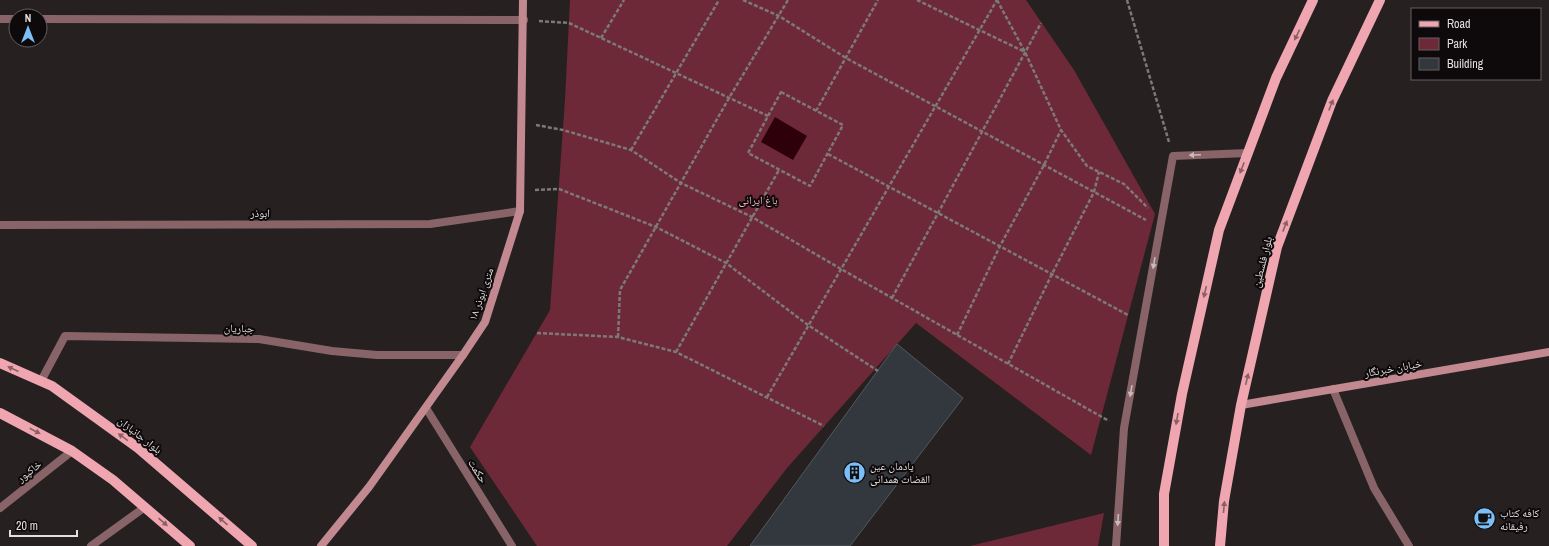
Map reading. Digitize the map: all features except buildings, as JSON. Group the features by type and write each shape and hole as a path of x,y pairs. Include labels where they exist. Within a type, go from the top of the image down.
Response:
{"main road":[{"path":"1164,546 1164,494 1182,394 1219,230 1276,78 1314,0"},
{"name":"بلوار فلسطین","path":"1220,546 1224,501 1241,405 1277,247 1332,101 1380,0"},
{"name":"بلوار جانبازان","path":"0,363 52,386 138,448 252,546"},
{"path":"0,413 72,451 113,480 190,546"}],"street":[{"name":"۱۸ متری ابوذر","path":"321,546 369,487 485,322 520,211 524,20 523,0"},
{"path":"48,19 524,20"},
{"path":"1116,546 1124,428 1173,156 1248,153"},
{"name":"ابوذر","path":"0,225 430,224 520,211"},
{"name":"جباریان","path":"41,381 65,336 259,339 332,351 377,354 463,355"},
{"name":"خیابان خبرنگار","path":"1241,405 1549,352"},
{"path":"1333,390 1374,488 1409,546"},
{"name":"حکمت","path":"426,408 512,546"},
{"name":"خاکپور","path":"0,508 72,451"},
{"path":"91,546 103,542 145,507"}],"path":[{"path":"601,38 624,0"},
{"path":"631,150 719,0"},
{"path":"743,0 779,16 846,58 1152,223 1161,226"},
{"path":"618,337 620,290 788,0"},
{"path":"816,111 878,0"},
{"path":"917,0 1025,52"},
{"path":"767,397 997,0"},
{"path":"997,0 1025,52 1061,130 1087,166 1124,184 1155,214 1152,223"},
{"path":"1128,0 1173,156"},
{"path":"524,20 569,23 768,116"},
{"path":"892,298 1041,23"},
{"path":"781,92 816,111 843,125 810,186 748,153 781,92"},
{"path":"522,123 563,130 631,150 681,183 752,217 1008,365 1101,417 1124,428"},
{"path":"957,335 1000,246 1044,165 1061,130"},
{"path":"828,154 1143,322"},
{"path":"676,352 779,170"},
{"path":"1008,365 1094,192 1099,172"},
{"path":"520,190 559,189 656,227 726,263 808,325 878,371"},
{"path":"537,333 618,337 676,352 824,426"}],"green space":[{"name":"باغ ایرانی","path":"570,0 1026,0 1074,70 1155,214 1091,455 916,323 787,468 727,546 537,546 470,447 550,310 565,100"},
{"path":"1104,513 1098,546 970,546"}],"shaded area":[{"path":"775,117 807,136 793,160 761,142"}],"place":[{"name":"یادمان عین القضات همدانی","path":"855,472"},
{"name":"کافه کتاب رفیقانه","path":"1485,519"}]}
